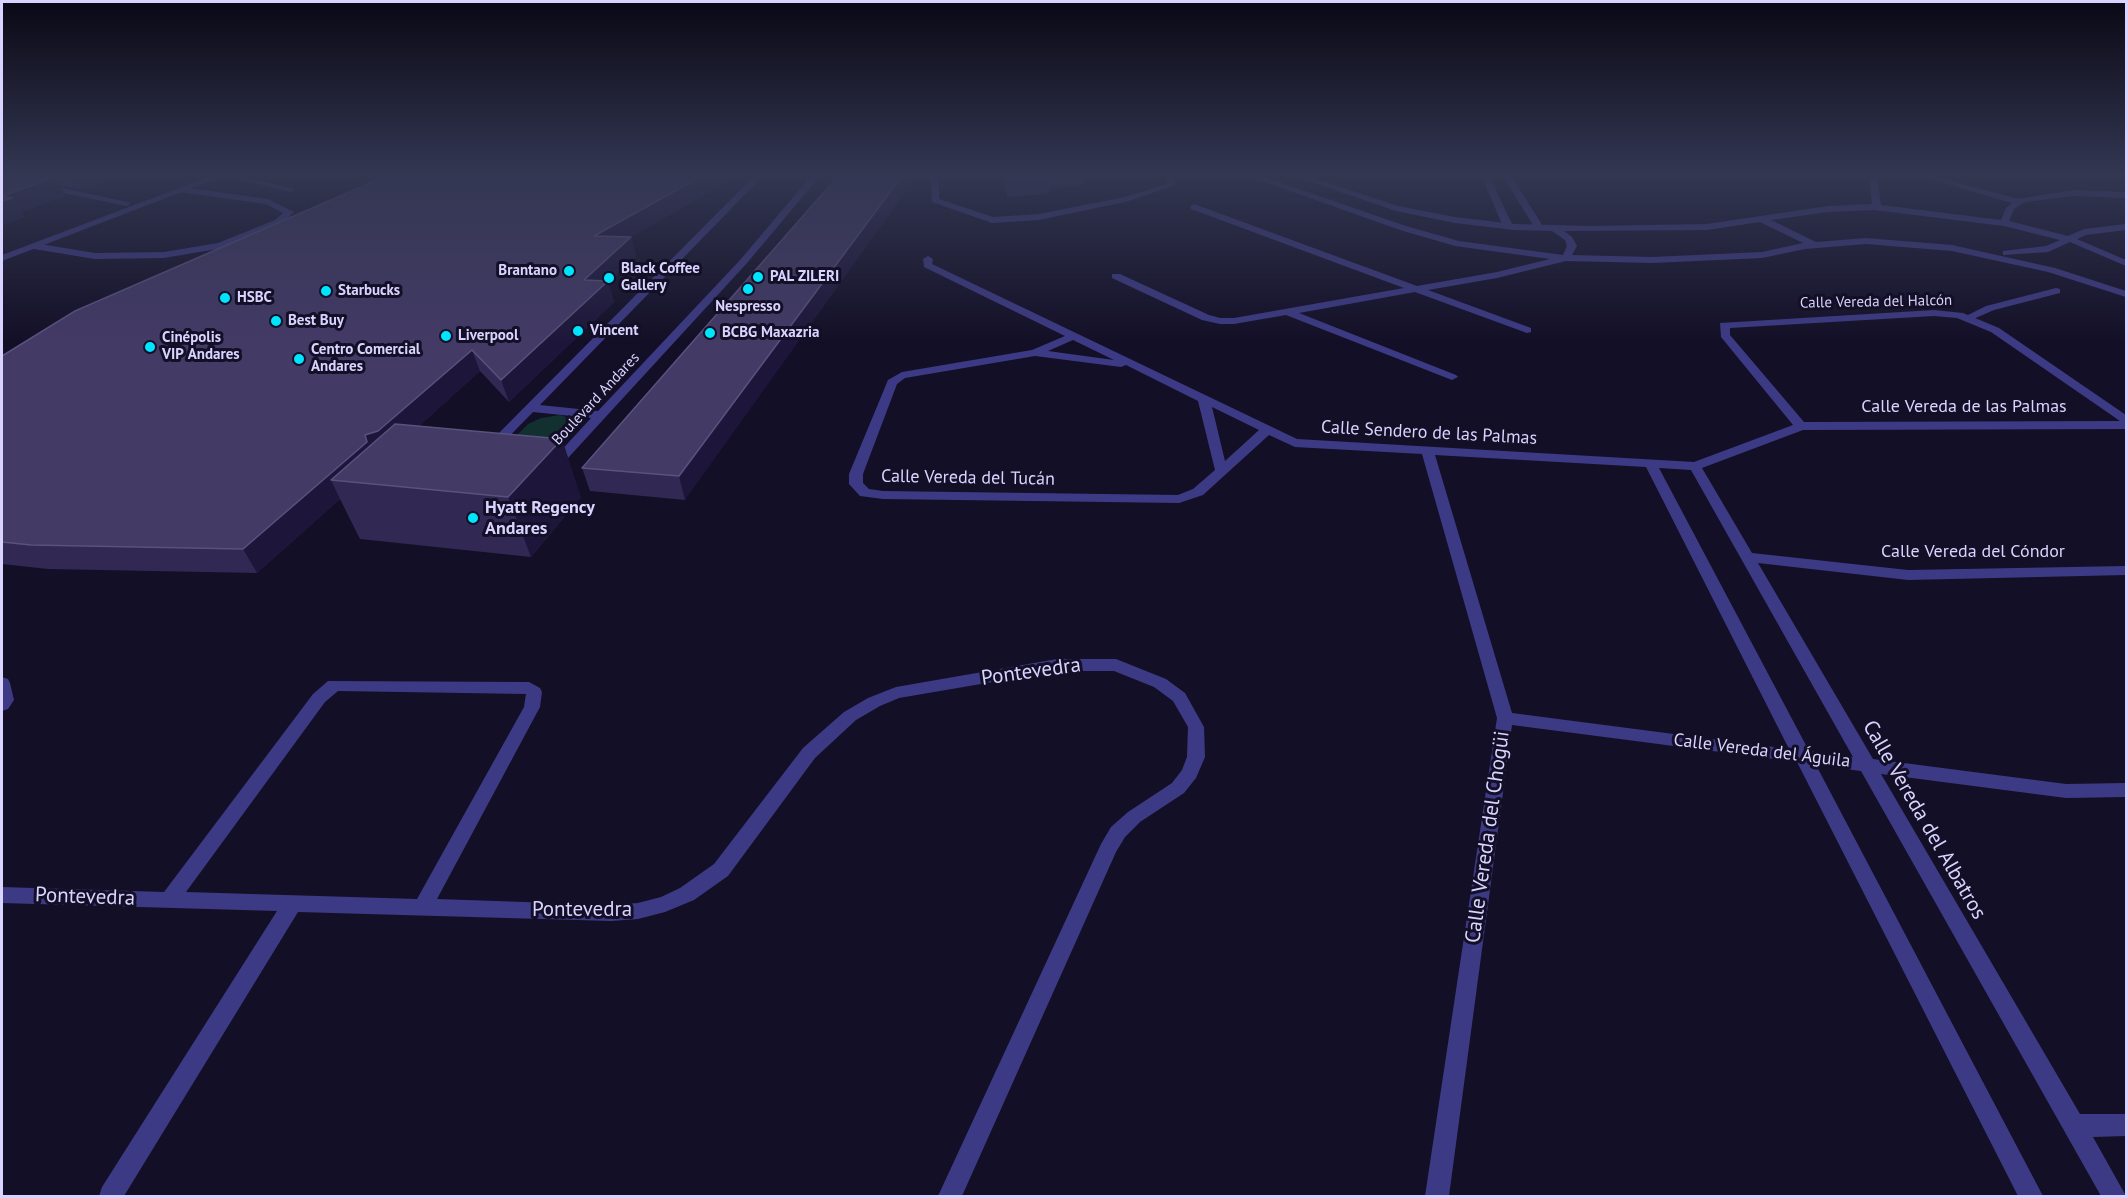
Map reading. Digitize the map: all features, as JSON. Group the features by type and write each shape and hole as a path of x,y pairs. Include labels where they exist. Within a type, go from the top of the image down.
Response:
{"street":[{"path":"2,249 48,232"},
{"path":"2,258 71,232"},
{"path":"34,246 95,256 164,255 220,246 254,232"},
{"path":"480,459 704,232"},
{"name":"Boulevard Andares","path":"540,473 558,462 769,232"},
{"path":"1259,232 1412,290 1527,330"},
{"path":"1419,232 1440,239 1501,251 1566,258 1664,260 1750,254 1814,245 1866,241 2026,252 2048,249 2085,232"},
{"path":"1116,276 1220,321 1287,312 1497,275 1566,258 1572,246 1569,239 1559,232"},
{"path":"1786,232 1814,245"},
{"path":"2041,232 2070,239 2127,263"},
{"path":"1952,248 2051,270 2127,294"},
{"path":"1497,275 1501,251"},
{"name":"Calle Sendero de las Palmas","path":"928,259 927,265 1295,443 1695,466 1801,426"},
{"path":"1967,318 1990,308 2056,291"},
{"path":"1287,312 1452,377"},
{"name":"Calle Vereda del Halcón","path":"1801,426 1725,335 1724,325 1934,313 1967,318 1995,330 2127,422"},
{"name":"Calle Vereda del Tucán","path":"1073,336 1035,353 902,375 892,382 856,474 856,484 865,493 883,495 1179,499 1198,492 1267,430"},
{"name":"Calle Vereda del Tucán","path":"1035,353 1136,366"},
{"path":"1204,399 1221,470"},
{"path":"532,408 601,415"},
{"name":"Calle Vereda de las Palmas","path":"1801,426 2127,422"},
{"name":"Calle Vereda del Chogüi","path":"1427,451 1505,718 1437,1197"},
{"path":"1650,463 2031,1197"},
{"name":"Calle Vereda del Albatros","path":"1695,466 2114,1197"},
{"name":"Calle Vereda del Cóndor","path":"1748,558 1908,575 2127,570"},
{"name":"Pontevedra","path":"2,895 611,913 639,911 665,904 702,886 721,870 809,753 850,716 874,702 896,693 1057,665 1116,665 1160,683 1179,697 1196,727 1196,758 1190,773 1178,788 1134,817 1118,832 1108,849 950,1197"},
{"path":"2,683 6,700 2,705"},
{"path":"169,900 319,698 334,685 529,688 534,692 532,707 423,907"},
{"name":"Calle Vereda del Águila","path":"1505,718 2066,791 2127,790"},
{"path":"111,1197 293,903"},
{"path":"2074,1126 2127,1125"}],"green space":[{"path":"560,415 574,420 577,428 542,463 496,456 528,424 541,418"}],"building":[{"name":"Centro Comercial Andares","path":"257,232 601,232 594,236 631,237 584,280 608,281 501,380 472,350 378,431 365,435 367,442 243,549 31,545 2,542 2,356 75,311"},
{"path":"789,232 860,232 679,476 582,468"},
{"path":"395,424 562,439 508,497 331,480"}],"place":[{"name":"Brantano","path":"569,271"},
{"name":"PAL ZILERI","path":"758,277"},
{"name":"Black Coffee Gallery","path":"609,278"},
{"name":"Nespresso","path":"748,289"},
{"name":"Starbucks","path":"326,291"},
{"name":"HSBC","path":"225,298"},
{"name":"Best Buy","path":"276,321"},
{"name":"Vincent","path":"578,331"},
{"name":"BCBG Maxazria","path":"710,333"},
{"name":"Liverpool","path":"446,336"},
{"name":"Cinépolis VIP Andares","path":"150,347"},
{"name":"Centro Comercial Andares","path":"299,359"},
{"name":"Hyatt Regency Andares","path":"473,518"}]}
